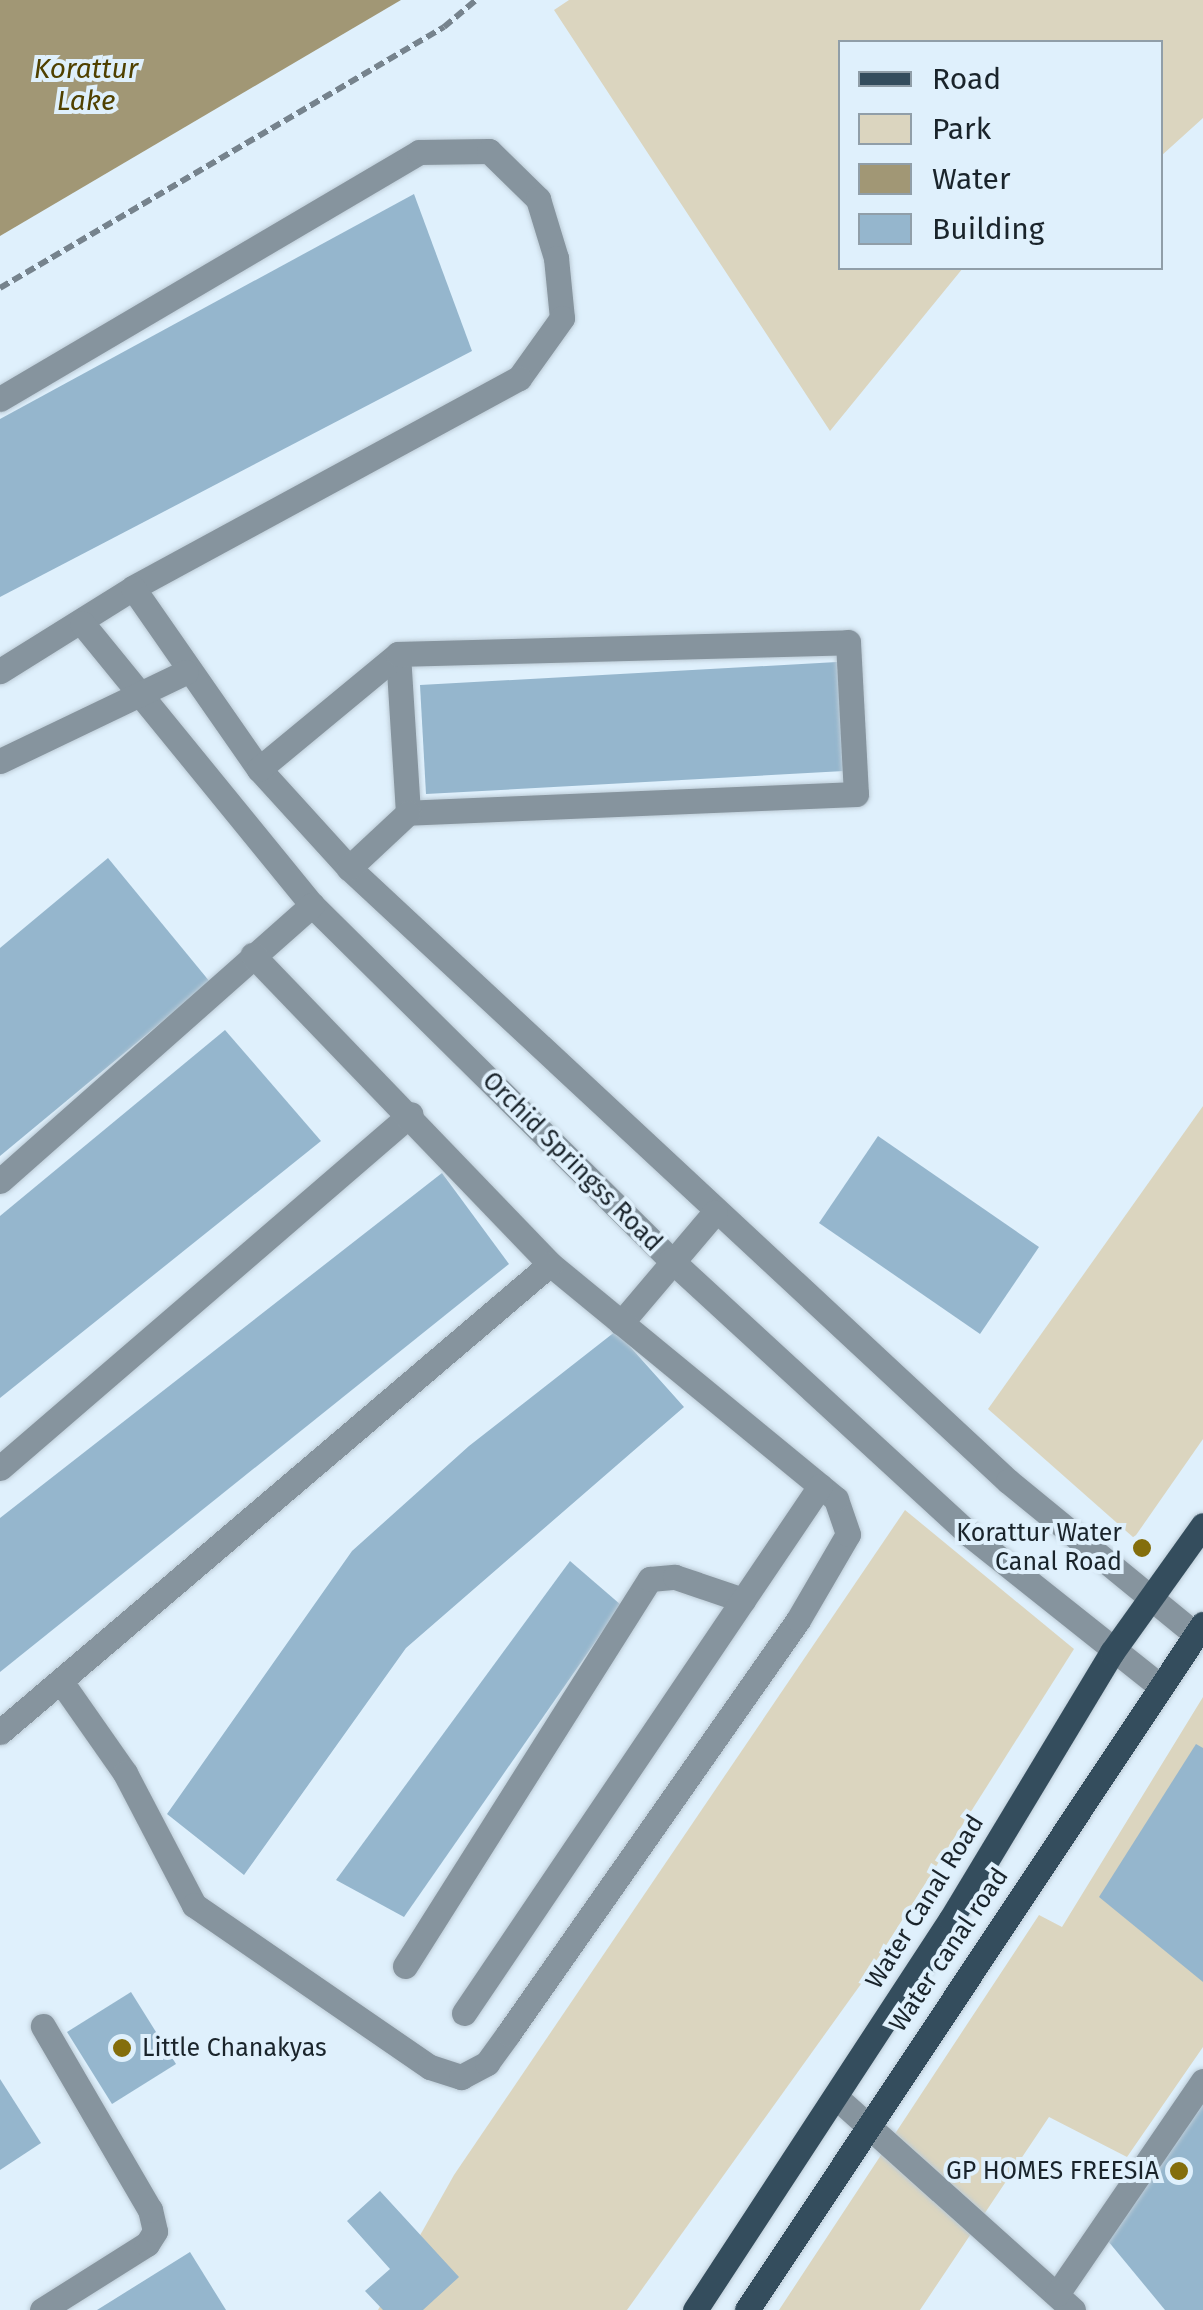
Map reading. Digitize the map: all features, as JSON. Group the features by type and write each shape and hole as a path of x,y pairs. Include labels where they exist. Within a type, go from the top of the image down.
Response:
{"main road":[{"name":"Water Canal Road","path":"695,2310 910,1983 1112,1652 1203,1525"},
{"name":"Water canal road","path":"747,2310 1199,1629"},
{"path":"910,1983 945,2010"}],"street":[{"path":"0,399 419,152 488,151 538,199 556,258 562,318 519,378 133,588 82,624 0,671"},
{"path":"133,588 186,672 258,769 349,868 1008,1481 1153,1599 1199,1629"},
{"name":"Orchid Springss Road","path":"82,624 134,693 312,905 671,1260 970,1535 1112,1652 1161,1687"},
{"path":"258,769 398,654 848,642 856,794 408,813 349,868"},
{"path":"398,654 408,813"},
{"path":"0,761 134,693 186,672"},
{"path":"0,1181 312,905"},
{"path":"62,1683 125,1772 194,1904 430,2068 461,2077 487,2063 798,1620 848,1534 846,1514 820,1486 550,1264 411,1114 253,955"},
{"path":"0,1468 411,1114"},
{"path":"622,1323 715,1212"},
{"path":"0,1732 550,1264"},
{"path":"464,2013 820,1486"},
{"path":"405,1966 650,1578 675,1578 743,1600"},
{"path":"42,2310 146,2244 156,2232 150,2210 43,2026"},
{"path":"836,2098 1065,2302 1203,2081"}],"path":[{"path":"0,288 444,28 476,0"}],"green space":[{"path":"569,0 1203,0 1203,118 1163,154 1163,40 838,40 838,270 961,270 830,431 554,10"},
{"path":"1203,1106 1203,1439 1134,1538 988,1409"},
{"path":"905,1510 1074,1649 866,1977 627,2310 378,2310 454,2175"},
{"path":"1203,1697 1203,2047 1127,2157 1049,2117 920,2310 779,2310 1039,1915 1062,1927"}],"water":[{"name":"Korattur Lake","path":"0,0 401,0 0,236"}],"building":[{"path":"414,194 472,351 0,597 0,419"},
{"path":"837,662 844,771 426,794 420,685"},
{"path":"108,858 210,982 0,1156 0,948"},
{"path":"225,1030 321,1141 0,1398 0,1216"},
{"path":"878,1136 1039,1247 980,1334 819,1223"},
{"path":"442,1173 509,1264 0,1672 0,1518"},
{"path":"616,1331 684,1407 406,1648 244,1875 167,1814 352,1551 469,1446"},
{"path":"570,1561 621,1605 404,1917 336,1880"},
{"path":"1196,1744 1203,1748 1203,1982 1099,1897"},
{"name":"Little Chanakyas","path":"131,1992 176,2064 112,2104 67,2032"},
{"path":"0,2079 41,2143 0,2170"},
{"name":"GP HOMES FREESIA","path":"1203,2100 1203,2310 1165,2310 1108,2241"},
{"path":"380,2191 459,2277 423,2310 383,2310 365,2291 390,2269 347,2221"},
{"path":"190,2252 226,2310 97,2310"}],"place":[{"name":"Korattur Water Canal Road","path":"1142,1548"},
{"name":"Little Chanakyas","path":"122,2048"},
{"name":"GP HOMES FREESIA","path":"1179,2171"}]}
